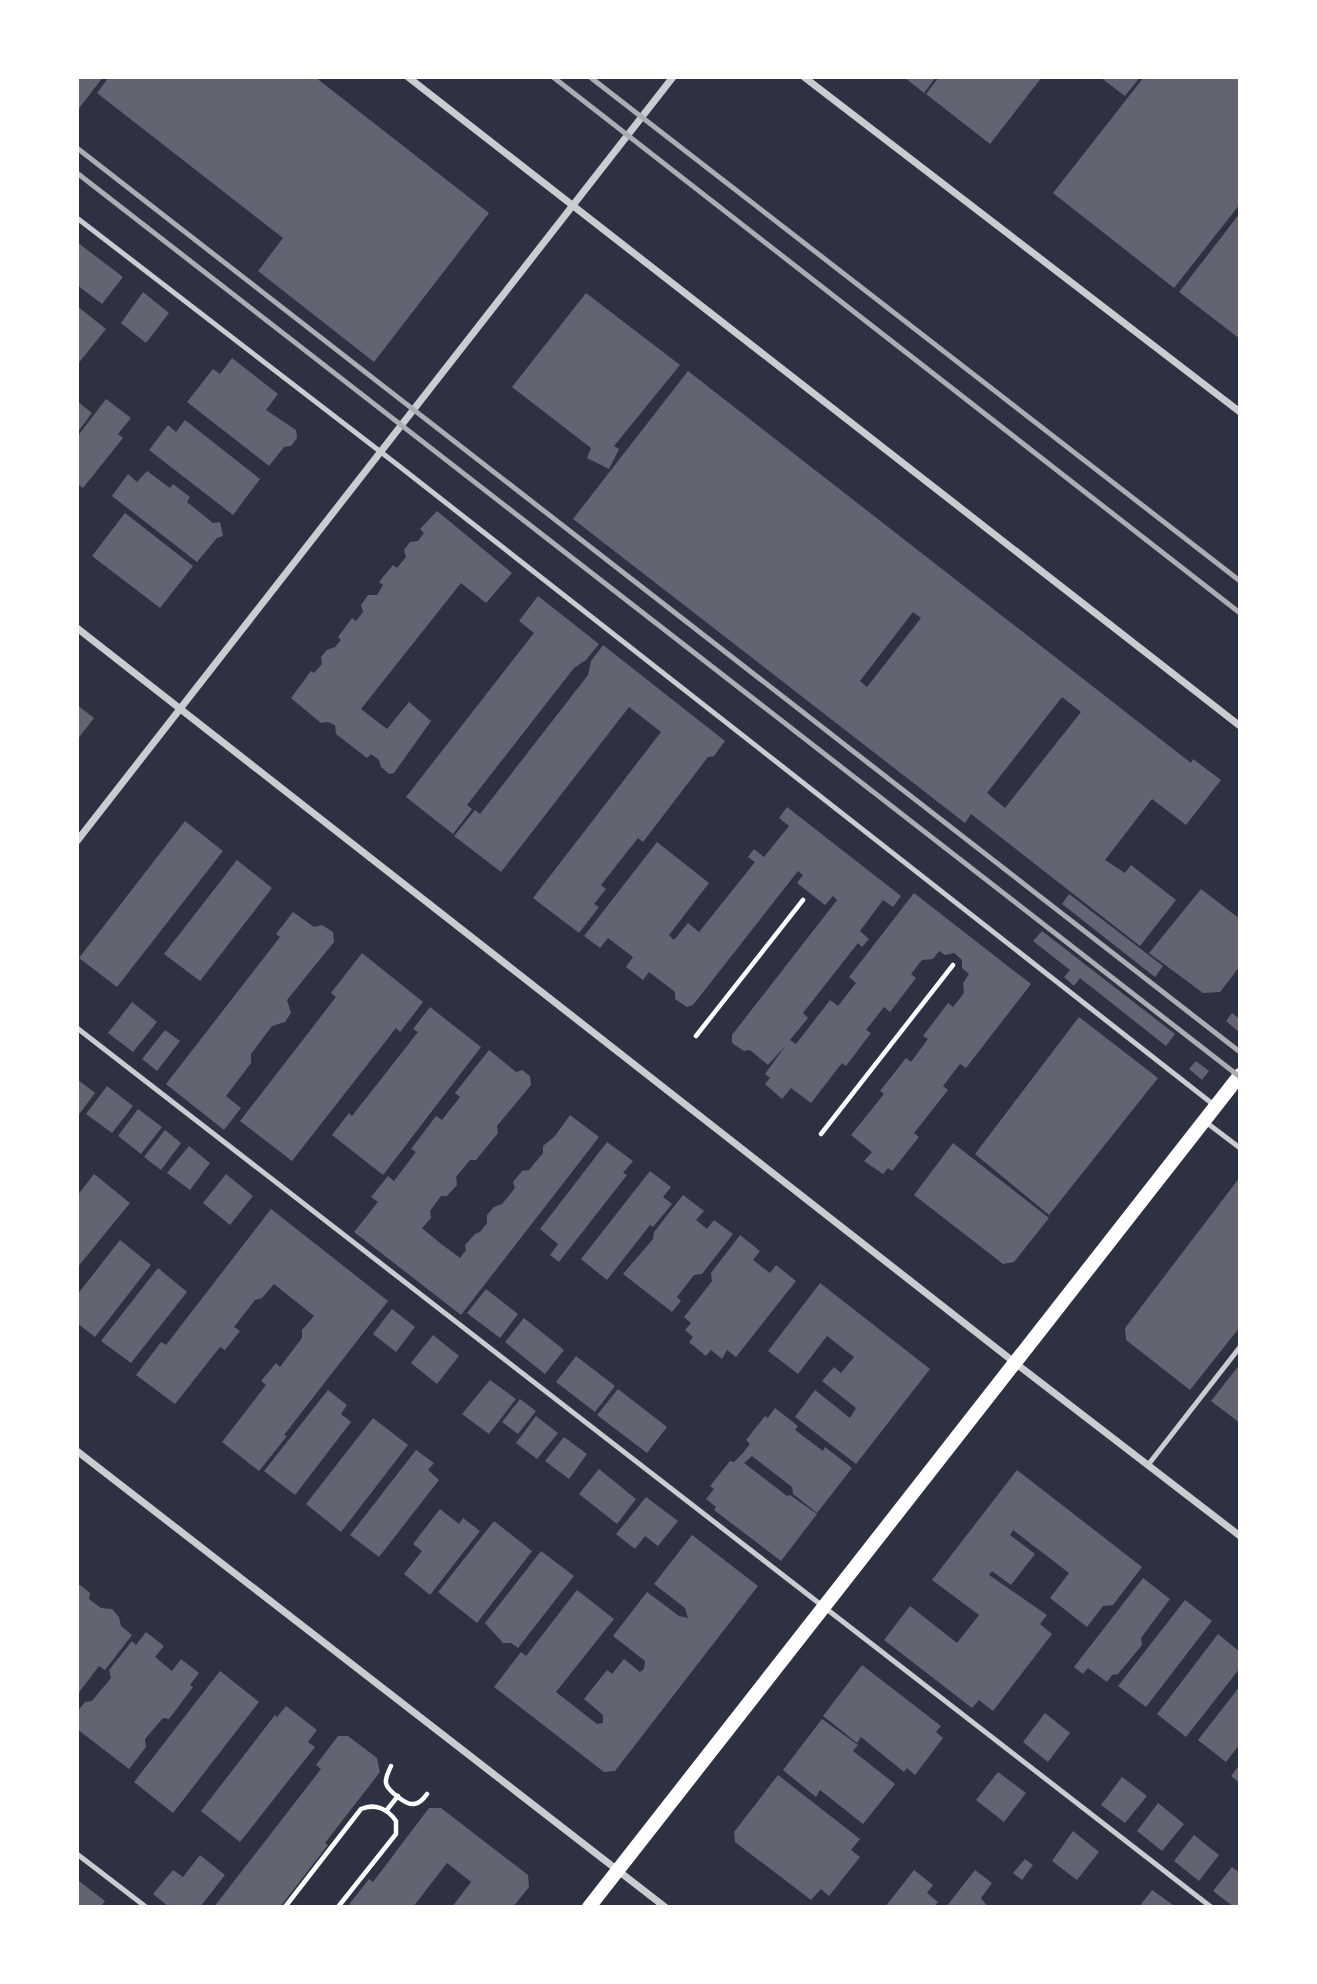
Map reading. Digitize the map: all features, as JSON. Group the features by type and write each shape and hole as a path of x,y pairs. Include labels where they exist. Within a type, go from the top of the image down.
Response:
{"main road":[{"path":"589,1907 1240,1075"}],"street":[{"path":"408,77 1240,726"},
{"path":"77,841 673,77"},
{"path":"804,77 1240,412"},
{"path":"77,628 1014,1363 1240,1536"},
{"path":"77,1451 664,1907"}],"lane":[{"path":"77,218 1216,1106"},
{"path":"77,1028 1211,1907"},
{"path":"1204,1121 1240,1149"},
{"path":"1148,1465 1240,1347"},
{"path":"77,1854 146,1907"}],"path":[{"path":"696,1036 803,900"},
{"path":"821,1134 953,965"},
{"path":"391,1766 386,1783 398,1796 415,1805 427,1794"},
{"path":"386,1811 398,1796"},
{"path":"285,1907 361,1808 369,1805 386,1811 396,1821 396,1833 338,1907"}],"building":[{"path":"77,77 103,77 77,111"},
{"path":"109,77 315,77 489,213 374,362 258,271 283,238 97,93"},
{"path":"904,77 936,77 924,93"},
{"path":"939,77 1042,77 990,144 926,94"},
{"path":"1100,77 1140,77 1125,96"},
{"path":"1144,77 1240,77 1240,204 1174,288 1053,193"},
{"path":"1240,213 1240,339 1179,292"},
{"path":"77,242 123,277 102,304 77,285"},
{"path":"143,292 169,313 146,343 121,323"},
{"path":"586,293 680,365 614,446 619,449 609,469 587,458 591,448 512,387"},
{"path":"77,306 106,329 77,365"},
{"path":"232,358 278,394 266,410 296,430 297,438 291,446 284,447 269,466 187,402 213,369 220,374"},
{"path":"688,371 1191,763 1193,759 1221,780 1186,825 1152,799 1105,860 1125,873 1131,865 1176,900 1140,946 971,814 965,823 573,519","holes":["913,612 921,618 867,687 860,681","1062,697 1081,712 1005,808 987,793"]},
{"path":"106,399 131,418 118,434 123,438 83,488 77,484 77,437"},
{"path":"77,401 92,413 77,433"},
{"path":"185,420 260,479 233,515 149,450 168,425 176,432"},
{"path":"147,471 170,488 173,484 190,497 187,502 213,523 220,522 223,536 217,538 197,562 112,496 128,474 137,482"},
{"path":"437,511 512,573 486,603 461,583 361,709 387,729 409,702 431,721 394,773 389,774 381,767 379,760 371,754 367,758 336,734 335,725 321,723 291,698 311,671 314,673 322,664 321,657 327,650 335,647 341,640 338,637 352,618 356,621 363,612 361,605 368,595 377,595 383,585 379,582 393,565 397,568 406,557 404,550 410,542 418,541 424,533 420,529"},
{"path":"125,513 193,566 160,608 92,556"},
{"path":"538,596 599,644 586,660 574,668 467,805 472,809 453,834 406,797 534,633 519,621"},
{"path":"603,645 725,741 714,756 708,757 643,842 638,838 601,885 606,889 594,904 599,907 579,933 533,898 661,732 629,707 501,872 454,836 475,810 480,814 588,675 591,661"},
{"path":"77,705 94,718 77,740"},
{"path":"787,807 901,896 893,907 883,900 860,931 869,939 862,947 858,943 803,1013 808,1018 790,1040 796,1044 830,1000 838,1006 856,983 849,977 914,893 1031,984 966,1068 960,1064 943,1086 948,1090 914,1133 919,1137 892,1171 888,1168 883,1174 864,1161 872,1152 851,1135 884,1094 880,1091 906,1058 911,1062 928,1039 923,1036 948,1003 953,1007 964,993 963,983 969,974 962,968 962,960 954,953 945,955 939,951 933,959 922,960 911,974 916,978 890,1012 884,1007 866,1030 871,1033 846,1066 842,1063 811,1103 791,1088 782,1099 765,1084 770,1078 765,1074 786,1045 768,1065 750,1050 744,1051 732,1043 732,1035 837,900 833,896 825,905 797,883 803,875 798,871 693,1005 687,1007 675,999 675,992 649,972 643,980 626,967 633,957 608,938 600,948 584,936 657,842 709,883 669,935 674,940 688,923 699,932 755,862 748,857 754,849 764,857 789,826 779,818"},
{"path":"185,821 223,851 117,987 79,958"},
{"path":"237,860 272,888 200,981 164,954"},
{"path":"1201,889 1240,919 1240,966 1220,992 1203,993 1149,953"},
{"path":"1069,894 1163,966 1155,977 1062,904"},
{"path":"293,912 314,927 322,925 333,932 334,942 287,1000 291,1013 285,1022 272,1026 251,1054 251,1063 226,1096 241,1108 224,1130 166,1084 280,937 276,934"},
{"path":"1042,931 1175,1034 1166,1046 1080,978 1074,986 1064,977 1070,970 1033,941"},
{"path":"362,953 423,1002 400,1032 396,1028 292,1161 240,1121 336,997 331,993"},
{"path":"132,1002 157,1022 133,1052 108,1033"},
{"path":"430,1007 481,1047 383,1175 332,1135 349,1113 352,1116 418,1032 413,1029"},
{"path":"1232,1013 1240,1019 1240,1033 1226,1021"},
{"path":"1079,1017 1158,1078 1049,1215 975,1154"},
{"path":"165,1030 180,1041 157,1071 142,1059"},
{"path":"489,1050 516,1072 522,1070 530,1076 531,1085 497,1126 498,1133 476,1160 470,1160 456,1177 457,1185 447,1196 441,1196 430,1211 431,1218 422,1228 440,1243 460,1258 466,1250 465,1245 487,1223 487,1215 494,1207 502,1204 515,1188 513,1182 522,1171 529,1170 543,1153 543,1146 555,1136 570,1115 599,1137 461,1315 354,1232 378,1202 371,1197 388,1176 394,1181 416,1152 411,1149 436,1116 442,1120 460,1097 455,1093"},
{"path":"1196,1061 1209,1071 1202,1080 1189,1069"},
{"path":"77,1079 95,1093 77,1117"},
{"path":"107,1086 133,1106 112,1133 86,1114"},
{"path":"138,1109 162,1127 141,1154 118,1136"},
{"path":"165,1130 181,1143 161,1170 144,1157"},
{"path":"607,1142 633,1161 623,1173 627,1175 559,1262 550,1255 558,1244 540,1229"},
{"path":"953,1143 1049,1218 1014,1262 1003,1264 914,1195"},
{"path":"189,1146 210,1163 190,1190 167,1173"},
{"path":"650,1171 671,1187 663,1197 672,1204 653,1227 650,1225 607,1280 581,1259"},
{"path":"94,1174 130,1203 77,1268 77,1196"},
{"path":"226,1174 253,1196 230,1225 203,1203"},
{"path":"1240,1177 1240,1327 1190,1390 1126,1340 1125,1328"},
{"path":"683,1195 704,1211 696,1220 707,1229 714,1220 733,1234 702,1274 694,1275 677,1297 681,1301 672,1312 623,1274 653,1239 654,1232"},
{"path":"271,1209 388,1301 259,1471 222,1442 266,1385 261,1381 276,1363 280,1367 302,1338 302,1330 314,1316 274,1284 262,1298 255,1300 234,1327 240,1331 225,1350 220,1347 175,1404 136,1375 161,1342 166,1345"},
{"path":"740,1235 760,1251 753,1260 770,1273 776,1265 796,1281 736,1357 727,1350 722,1359 711,1350 706,1356 689,1342 693,1337 685,1330 691,1323 684,1317 712,1281 711,1273"},
{"path":"120,1240 151,1265 95,1337 77,1323 77,1295"},
{"path":"158,1268 187,1292 131,1363 101,1341"},
{"path":"820,1283 930,1369 856,1464 795,1417 815,1390 850,1418 856,1408 822,1381 834,1367 841,1373 854,1357 827,1336 798,1374 768,1351"},
{"path":"486,1289 518,1314 500,1338 467,1313"},
{"path":"392,1309 415,1327 396,1352 373,1334"},
{"path":"524,1318 564,1350 545,1374 505,1342"},
{"path":"433,1335 459,1356 437,1384 411,1363"},
{"path":"576,1356 615,1386 595,1412 556,1382"},
{"path":"1240,1364 1240,1423 1211,1401"},
{"path":"490,1380 516,1399 489,1434 462,1414"},
{"path":"618,1389 667,1427 647,1453 597,1415"},
{"path":"328,1390 347,1405 341,1414 351,1422 295,1495 264,1471"},
{"path":"520,1399 536,1411 518,1434 502,1422"},
{"path":"775,1408 798,1426 795,1430 823,1451 825,1447 852,1468 817,1513 793,1494 792,1487 752,1456 744,1463 787,1496 790,1495 817,1514 781,1561 714,1510 716,1507 706,1499 714,1489 710,1486 730,1461 734,1462 742,1454 750,1444 746,1440"},
{"path":"536,1416 558,1433 537,1459 516,1443"},
{"path":"373,1418 408,1445 341,1532 306,1504"},
{"path":"564,1437 587,1454 569,1479 545,1461"},
{"path":"416,1450 434,1463 428,1470 439,1480 379,1557 350,1535"},
{"path":"599,1469 636,1499 617,1524 579,1494"},
{"path":"1017,1470 1142,1567 1113,1605 1103,1606 1087,1627 1050,1598 1069,1573 1013,1530 1010,1535 1035,1554 1011,1585 992,1571 989,1575 1047,1615 1040,1624 1052,1634 993,1711 979,1700 972,1708 884,1640 910,1606 957,1643 979,1615 932,1580"},
{"path":"646,1497 678,1521 658,1546 645,1536 635,1549 616,1534"},
{"path":"440,1509 459,1524 463,1518 480,1531 430,1595 404,1574 422,1551 413,1544"},
{"path":"494,1521 532,1551 477,1623 438,1592"},
{"path":"692,1535 758,1586 615,1771 604,1772 494,1687 521,1652 526,1656 577,1590 614,1619 556,1692 597,1724 603,1723 603,1715 584,1699 607,1670 612,1674 624,1659 640,1672 644,1669 645,1661 613,1636 647,1592 679,1616 688,1618 685,1608 654,1584"},
{"path":"541,1551 574,1576 518,1648 511,1643 503,1643 485,1623"},
{"path":"1143,1578 1170,1599 1141,1638 1142,1645 1118,1674 1112,1675 1107,1682 1088,1668 1083,1674 1074,1667"},
{"path":"77,1585 90,1593 89,1599 101,1608 112,1609 119,1617 121,1626 132,1635 105,1670 99,1666 77,1695"},
{"path":"1185,1600 1212,1621 1146,1707 1118,1686"},
{"path":"146,1632 164,1646 155,1657 172,1671 181,1659 199,1673 190,1685 193,1687 169,1719 163,1718 145,1739 146,1747 129,1769 77,1729 77,1712 85,1702 92,1701 111,1678 109,1670 132,1641 136,1645"},
{"path":"1218,1634 1240,1652 1240,1668 1186,1737 1157,1714"},
{"path":"862,1665 941,1726 936,1732 943,1738 915,1775 907,1768 904,1772 861,1737 857,1743 823,1716"},
{"path":"220,1671 259,1702 173,1813 134,1782"},
{"path":"1240,1686 1240,1744 1226,1762 1198,1740"},
{"path":"286,1706 317,1730 308,1742 315,1747 240,1842 201,1811 275,1715 277,1717"},
{"path":"1045,1713 1070,1733 1048,1762 1023,1742"},
{"path":"822,1719 858,1745 853,1751 895,1784 863,1824 820,1790 816,1797 783,1770"},
{"path":"338,1736 348,1736 377,1758 380,1772 325,1843 328,1845 280,1907 214,1907 321,1769 316,1765"},
{"path":"1240,1764 1240,1783 1231,1776"},
{"path":"998,1772 1026,1793 1004,1822 976,1800"},
{"path":"778,1775 860,1839 851,1850 860,1857 829,1896 821,1889 811,1900 735,1842 734,1832"},
{"path":"1122,1777 1147,1796 1125,1823 1101,1805"},
{"path":"1158,1803 1184,1824 1162,1851 1137,1831"},
{"path":"429,1808 441,1808 528,1875 529,1887 513,1907 452,1907 471,1882 447,1863 413,1907 347,1907 369,1879 373,1882"},
{"path":"1073,1831 1099,1852 1077,1880 1052,1861"},
{"path":"1194,1835 1219,1855 1199,1881 1174,1861"},
{"path":"200,1855 225,1875 200,1907 169,1907 153,1894 173,1870 183,1877"},
{"path":"1025,1859 1033,1865 1022,1880 1013,1873"},
{"path":"1232,1867 1240,1873 1240,1907 1234,1907 1213,1891"},
{"path":"914,1870 933,1885 927,1893 938,1902 934,1907 885,1907"},
{"path":"975,1870 992,1883 981,1898 988,1907 946,1907"},
{"path":"79,1881 105,1901 100,1907 77,1907"},
{"path":"1152,1890 1176,1907 1139,1907"}],"railway":[{"path":"553,77 1240,613"},
{"path":"590,77 1240,581"},
{"path":"77,148 1240,1052"},
{"path":"77,173 1240,1077"}]}
